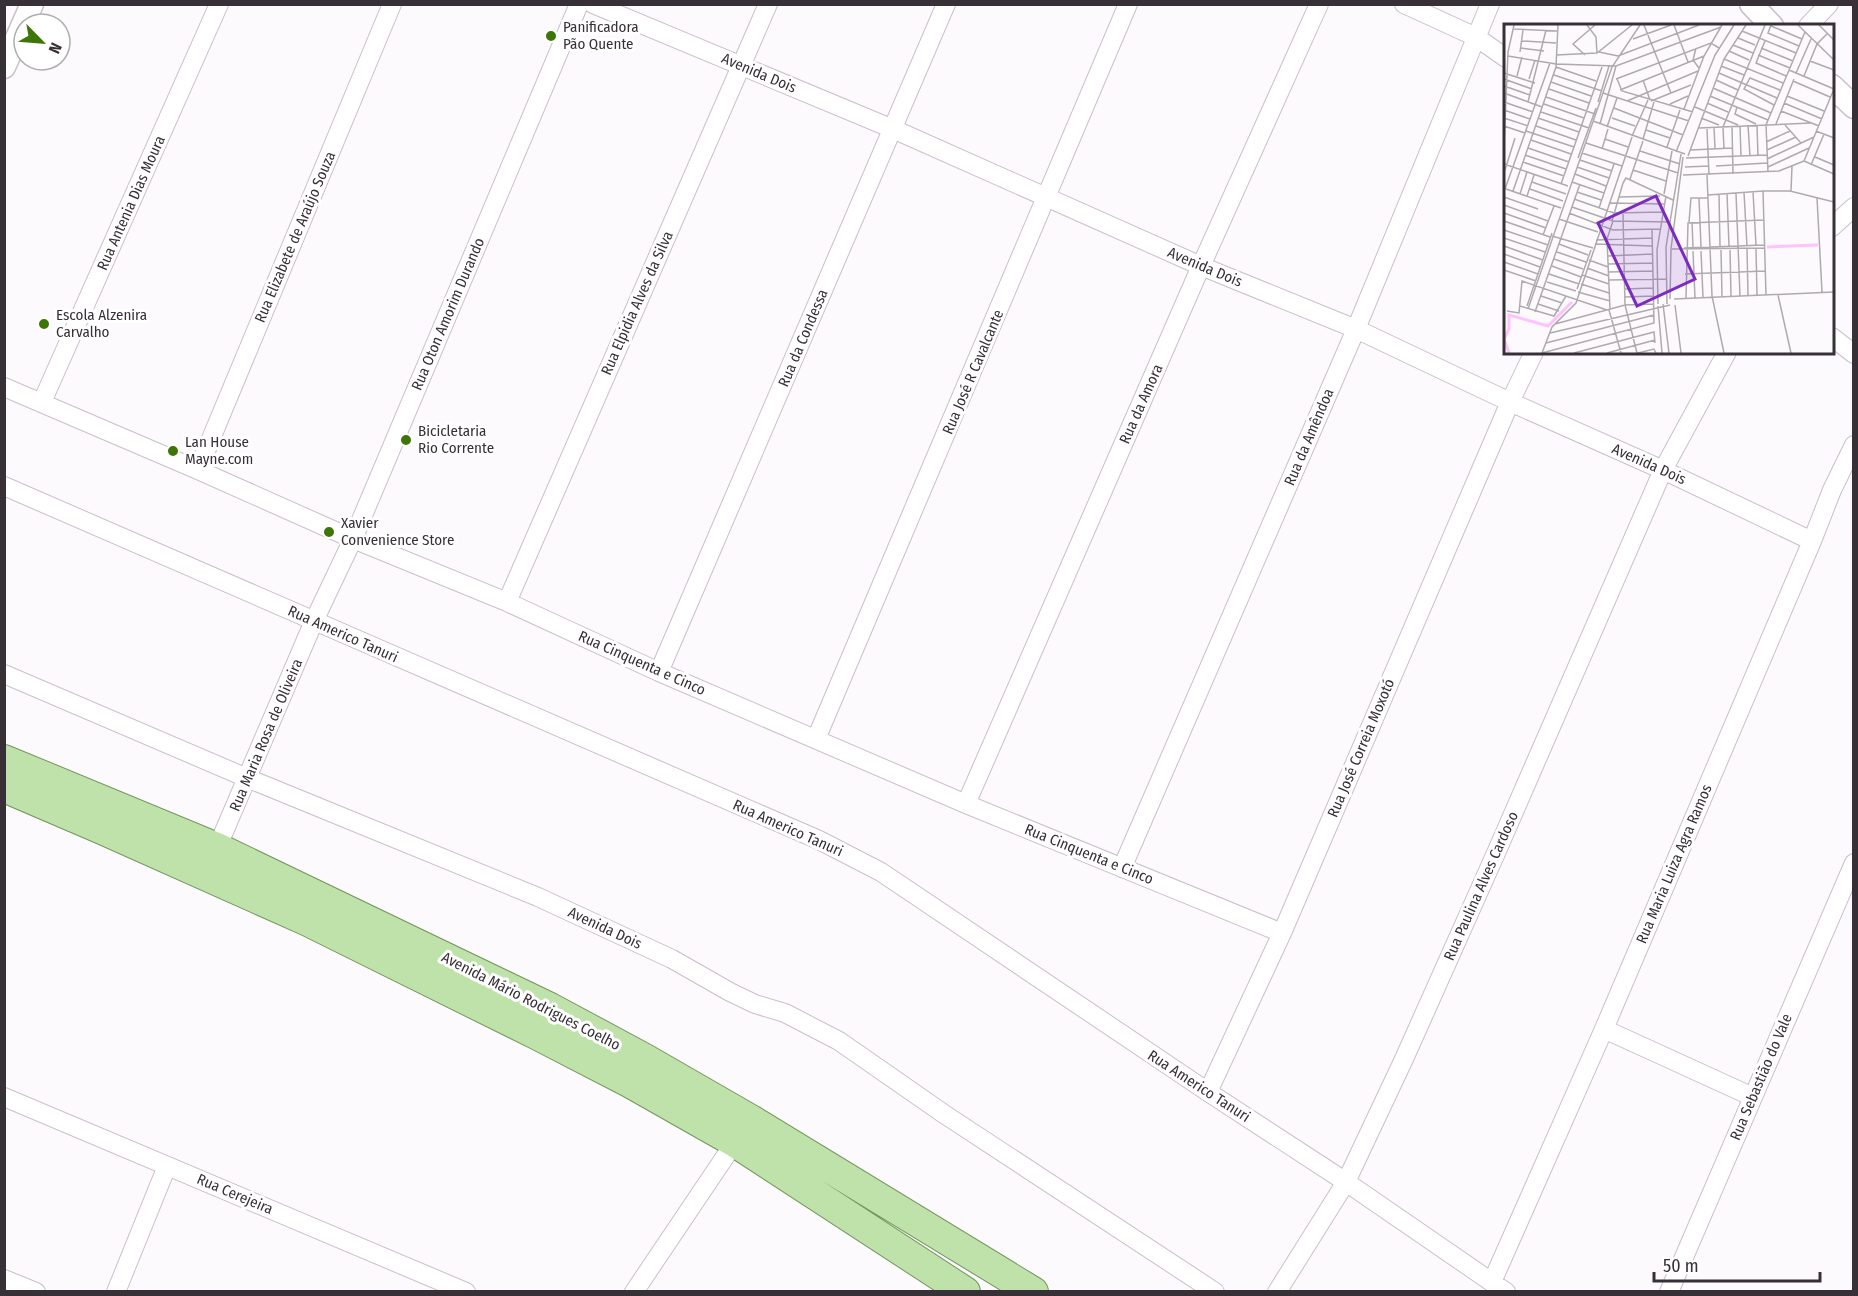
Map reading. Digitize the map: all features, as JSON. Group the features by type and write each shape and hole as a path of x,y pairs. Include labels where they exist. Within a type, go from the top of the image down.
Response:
{"main road":[{"name":"Avenida Mário Rodrigues Coelho","path":"4,760 217,848 550,1008 645,1059 839,1173 1033,1292"},
{"name":"Avenida Mário Rodrigues Coelho","path":"4,787 308,921 631,1083 735,1142 965,1292"}],"street":[{"path":"4,67 32,4"},
{"name":"Rua Antenia Dias Moura","path":"42,402 219,4"},
{"name":"Rua Elizabete de Araújo Souza","path":"198,470 393,4"},
{"name":"Rua Oton Amorim Durando","path":"314,621 353,539 579,4"},
{"name":"Avenida Dois","path":"593,4 893,129 1201,266 1356,329 1812,541"},
{"name":"Rua Elpidia Alves da Silva","path":"507,602 768,4"},
{"name":"Rua da Condessa","path":"659,672 946,4"},
{"name":"Rua José R Cavalcante","path":"816,739 1128,4"},
{"name":"Rua da Amora","path":"966,804 1318,4"},
{"path":"1404,4 1476,37 1504,57"},
{"name":"Rua da Amêndoa","path":"1122,868 1356,329 1490,4"},
{"path":"1751,4 1770,24"},
{"path":"1810,24 1829,4"},
{"path":"1834,87 1854,107"},
{"path":"1834,226 1854,207"},
{"path":"1834,338 1854,354"},
{"name":"Rua José Correia Moxotó","path":"1208,1092 1282,933 1510,402 1533,354"},
{"name":"Rua Paulina Alves Cardoso","path":"1277,1292 1346,1182 1496,853 1663,470 1726,354"},
{"name":"Rua Cinquenta e Cinco","path":"4,387 353,539 507,602 659,672 966,804 1282,933"},
{"name":"Rua Maria Luiza Agra Ramos","path":"1499,1287 1604,1029 1832,490 1854,445"},
{"name":"Rua Americo Tanuri","path":"4,486 854,856 1346,1182 1499,1287"},
{"name":"Rua Maria Rosa de Oliveira","path":"217,848 314,621"},
{"name":"Avenida Dois","path":"4,674 248,778 538,897 672,959 730,993 785,1013 839,1041 944,1114 1215,1292"},
{"name":"Rua Sebastião do Vale","path":"1669,1292 1854,863"},
{"path":"1604,1029 1753,1097"},
{"name":"Rua Cerejeira","path":"4,1097 466,1292"},
{"path":"634,1292 735,1142"},
{"path":"116,1292 167,1166"},
{"path":"4,1279 36,1292"}],"place":[{"name":"Panificadora Pão Quente","path":"551,36"},
{"name":"Escola Alzenira Carvalho","path":"44,324"},
{"name":"Bicicletaria Rio Corrente","path":"406,440"},
{"name":"Lan House Mayne.com","path":"173,451"},
{"name":"Xavier Convenience Store","path":"329,532"}]}
